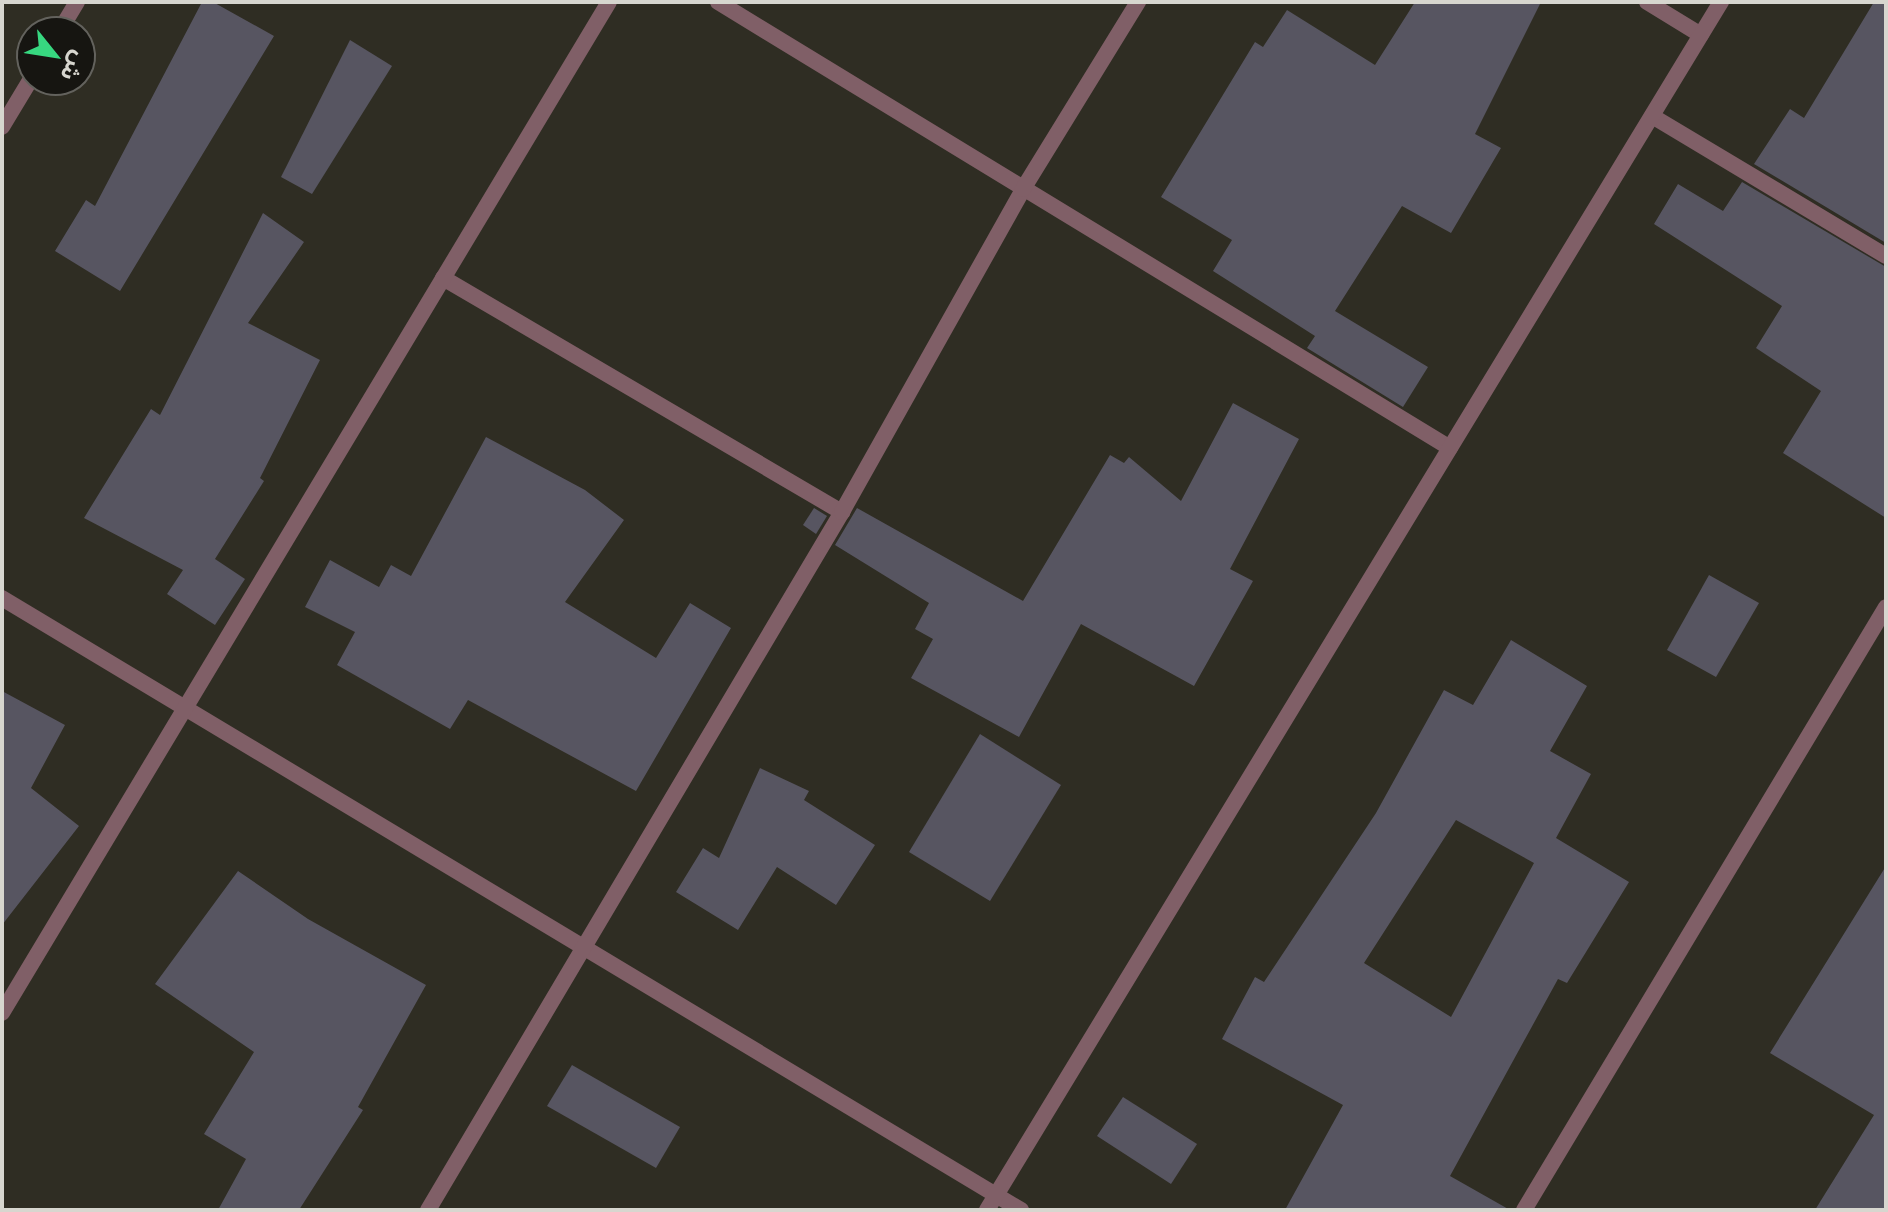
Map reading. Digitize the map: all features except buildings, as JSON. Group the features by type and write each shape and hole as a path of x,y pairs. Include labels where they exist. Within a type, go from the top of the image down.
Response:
{"street":[{"path":"2,1013 609,2"},
{"path":"718,2 1450,448"},
{"path":"428,1210 842,512 1023,189 1138,2"},
{"path":"1647,2 1701,35"},
{"path":"987,1210 1721,2"},
{"path":"2,127 21,96"},
{"path":"1652,116 1886,256"},
{"path":"443,278 842,512"},
{"path":"2,598 1021,1210"},
{"path":"1524,1210 1886,607"}]}
